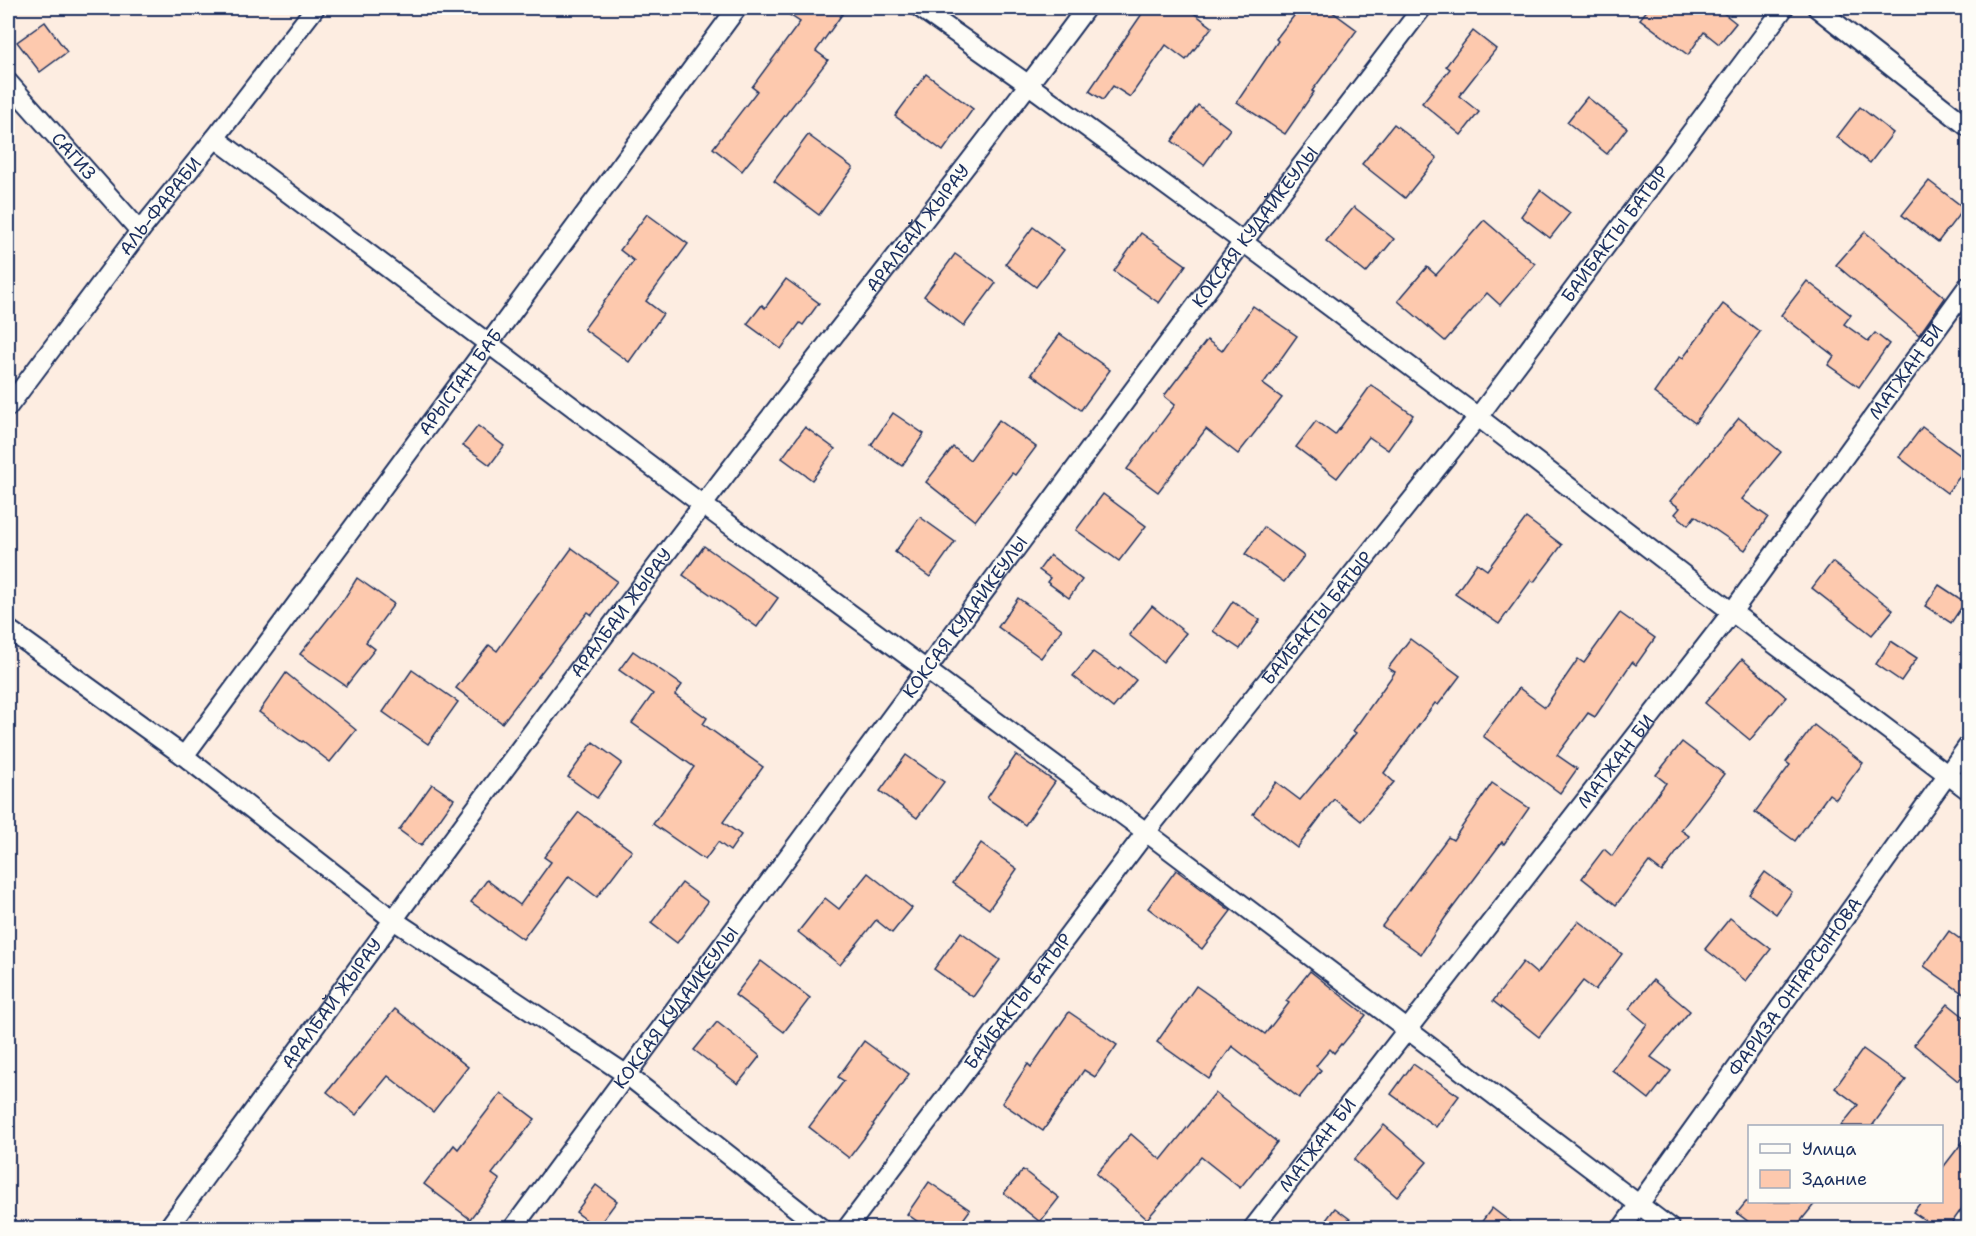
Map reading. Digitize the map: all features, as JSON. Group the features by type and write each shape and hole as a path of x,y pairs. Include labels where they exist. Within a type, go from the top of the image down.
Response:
{"street":[{"name":"АРЫСТАН БАБ","path":"184,756 737,8"},
{"path":"920,8 1029,85 1478,417 1968,790"},
{"name":"АРАЛБАЙ ЖЫРАУ","path":"168,1228 392,919 703,505 1029,85 1086,8"},
{"name":"КОКСАЯ КУДАЙКЕУЛЫ","path":"513,1228 1243,242 1422,8"},
{"name":"БАЙБАКТЫ БАТЫР","path":"848,1228 1146,832 1478,417 1784,8"},
{"path":"1817,8 1968,127"},
{"name":"АЛЬ-ФАРАБИ","path":"8,407 140,231 215,138 309,10"},
{"name":"САГИЗ","path":"8,82 140,231"},
{"path":"215,138 703,505 1146,832 1406,1031 1670,1228"},
{"name":"МАТЖАН БИ","path":"1253,1228 1732,612 1968,286"},
{"path":"8,629 184,756 392,919 627,1075 821,1228"},
{"name":"ФАРИЗА ОНГАРСЫНОВА","path":"1622,1228 1968,746"}],"building":[{"path":"779,8 835,8 843,13 816,51 828,60 742,171 713,148 757,91 752,87 800,22"},
{"path":"1146,8 1187,8 1212,27 1186,60 1166,45 1130,97 1113,86 1103,100 1089,91"},
{"path":"1300,8 1327,8 1357,30 1312,91 1314,92 1285,134 1237,102 1278,41 1276,39"},
{"path":"1649,8 1717,8 1736,23 1719,44 1704,32 1688,55 1640,19"},
{"path":"45,22 67,52 40,72 17,42"},
{"path":"1473,31 1496,49 1459,96 1479,112 1461,135 1422,103 1450,69 1446,66"},
{"path":"926,74 973,109 943,151 895,116"},
{"path":"1587,97 1627,128 1607,154 1567,122"},
{"path":"1198,105 1230,129 1204,165 1172,141"},
{"path":"1860,107 1893,133 1870,163 1837,137"},
{"path":"1394,124 1437,158 1405,198 1362,164"},
{"path":"808,135 853,168 819,215 774,181"},
{"path":"1929,181 1964,208 1938,242 1902,215"},
{"path":"1540,190 1570,213 1550,238 1521,216"},
{"path":"1354,207 1394,239 1366,273 1326,241"},
{"path":"647,214 688,244 646,301 663,314 629,362 584,329 634,261 620,250"},
{"path":"1484,220 1535,264 1500,305 1487,293 1445,341 1398,301 1427,267 1436,275"},
{"path":"1033,227 1064,250 1036,287 1005,264"},
{"path":"1865,232 1945,298 1919,335 1836,265"},
{"path":"1141,233 1186,265 1159,303 1114,271"},
{"path":"955,254 996,283 964,326 924,296"},
{"path":"786,279 819,303 803,325 800,323 781,349 747,324 762,305 765,308"},
{"path":"1807,281 1851,315 1844,324 1868,341 1875,333 1889,344 1859,387 1828,365 1834,356 1781,315"},
{"path":"1723,304 1760,332 1695,423 1654,393 1680,356 1683,358"},
{"path":"1253,306 1297,336 1263,384 1282,398 1238,454 1206,429 1158,492 1127,469 1175,405 1164,396 1207,340 1222,351"},
{"path":"1060,334 1110,370 1081,410 1031,374"},
{"path":"1371,385 1413,415 1388,450 1369,437 1337,478 1296,447 1316,421 1335,435"},
{"path":"893,413 924,434 902,466 871,445"},
{"path":"1739,418 1781,452 1742,499 1768,517 1745,550 1695,516 1688,525 1675,514 1680,508 1670,501"},
{"path":"999,420 1036,447 1015,475 1012,473 975,521 926,482 953,447 970,460"},
{"path":"478,426 504,446 490,465 463,445"},
{"path":"805,427 835,449 812,480 782,458"},
{"path":"1922,427 1968,461 1968,466 1947,493 1899,457"},
{"path":"1103,494 1146,526 1119,561 1076,530"},
{"path":"920,517 955,542 930,577 895,552"},
{"path":"1526,518 1562,545 1534,582 1531,580 1499,624 1455,594 1477,563 1487,570"},
{"path":"1264,527 1304,556 1284,582 1245,554"},
{"path":"704,546 778,598 757,627 683,575"},
{"path":"572,548 617,581 592,615 588,612 502,723 456,688 489,645 497,651"},
{"path":"1050,555 1082,580 1069,598 1047,582 1050,578 1039,570"},
{"path":"1832,562 1893,610 1872,635 1812,588"},
{"path":"357,578 394,604 366,642 375,649 346,686 300,654 344,599"},
{"path":"1939,585 1965,602 1951,623 1925,606"},
{"path":"1018,598 1062,629 1041,658 998,627"},
{"path":"1233,601 1260,620 1240,649 1213,631"},
{"path":"1152,606 1186,633 1163,662 1129,635"},
{"path":"1620,613 1655,638 1636,665 1632,662 1595,717 1588,713 1557,755 1577,769 1560,793 1483,736 1519,688 1545,707 1578,659 1584,663"},
{"path":"1410,639 1460,676 1438,705 1435,703 1384,773 1394,782 1361,821 1334,799 1297,848 1253,814 1276,782 1300,800 1356,733 1353,731 1395,672 1388,668"},
{"path":"1891,641 1917,658 1901,681 1876,664"},
{"path":"633,651 682,685 675,695 707,718 703,724 763,767 723,822 741,835 730,851 718,842 705,860 653,824 694,767 632,723 653,694 619,670"},
{"path":"1093,652 1118,669 1120,667 1136,680 1113,708 1073,676"},
{"path":"1742,659 1786,697 1750,740 1705,703"},
{"path":"412,670 458,702 428,744 383,712"},
{"path":"286,673 356,730 330,762 259,712"},
{"path":"1814,725 1863,763 1836,799 1829,794 1795,841 1755,812 1790,765 1786,762"},
{"path":"593,742 622,763 597,798 568,777"},
{"path":"1682,742 1724,774 1681,830 1689,836 1662,872 1649,862 1616,905 1582,878 1604,849 1612,856 1666,783 1656,775"},
{"path":"906,755 944,782 917,818 880,791"},
{"path":"1016,755 1055,782 1025,825 987,798"},
{"path":"1492,783 1529,808 1504,844 1502,842 1445,918 1421,954 1382,926 1448,837 1453,840"},
{"path":"432,784 454,799 421,846 399,830"},
{"path":"579,812 632,851 597,897 569,876 523,939 471,902 487,880 520,905 551,862 544,857"},
{"path":"981,843 1017,869 989,909 953,883"},
{"path":"1176,870 1231,911 1202,949 1148,908"},
{"path":"1765,872 1792,892 1776,914 1749,894"},
{"path":"868,873 912,908 892,933 876,920 840,965 798,932 825,898 839,909"},
{"path":"682,883 708,902 677,943 651,923"},
{"path":"1730,918 1771,949 1746,981 1705,949"},
{"path":"1578,921 1622,954 1595,990 1583,981 1539,1037 1493,1001 1523,962 1537,974"},
{"path":"1949,931 1968,945 1968,997 1924,966"},
{"path":"961,932 1000,960 973,997 934,969"},
{"path":"761,961 810,998 784,1032 735,995"},
{"path":"1310,971 1366,1015 1342,1045 1334,1053 1330,1049 1316,1066 1321,1070 1299,1098 1232,1046 1209,1079 1157,1042 1196,986 1265,1034 1289,1003 1286,1001"},
{"path":"1653,980 1690,1011 1651,1057 1671,1071 1649,1099 1612,1070 1647,1024 1629,1009"},
{"path":"1948,1004 1968,1020 1968,1068 1958,1081 1914,1045"},
{"path":"395,1009 468,1067 433,1112 388,1076 356,1115 327,1092"},
{"path":"1069,1012 1117,1045 1095,1077 1084,1070 1043,1131 1002,1103 1028,1064 1031,1067"},
{"path":"717,1022 760,1056 738,1084 694,1050"},
{"path":"864,1041 909,1074 849,1158 809,1127 844,1081 838,1077"},
{"path":"1863,1049 1906,1080 1873,1125 1842,1125 1858,1105 1835,1088"},
{"path":"1413,1064 1459,1096 1436,1127 1391,1094"},
{"path":"501,1093 535,1119 492,1174 500,1180 470,1219 424,1184 454,1145 458,1149"},
{"path":"1215,1093 1277,1142 1240,1188 1201,1157 1147,1219 1096,1174 1131,1134 1161,1160"},
{"path":"1384,1125 1427,1162 1397,1197 1354,1160"},
{"path":"1968,1135 1968,1200 1948,1228 1937,1228 1913,1212 1920,1203 1943,1203 1943,1167"},
{"path":"1023,1170 1059,1198 1040,1222 1004,1193"},
{"path":"929,1182 970,1210 957,1228 927,1228 907,1214"},
{"path":"596,1185 617,1201 597,1228 576,1212"},
{"path":"1746,1202 1815,1203 1795,1228 1757,1228 1737,1213"},
{"path":"1335,1208 1362,1228 1320,1228"},
{"path":"1492,1208 1518,1228 1477,1228"}]}
